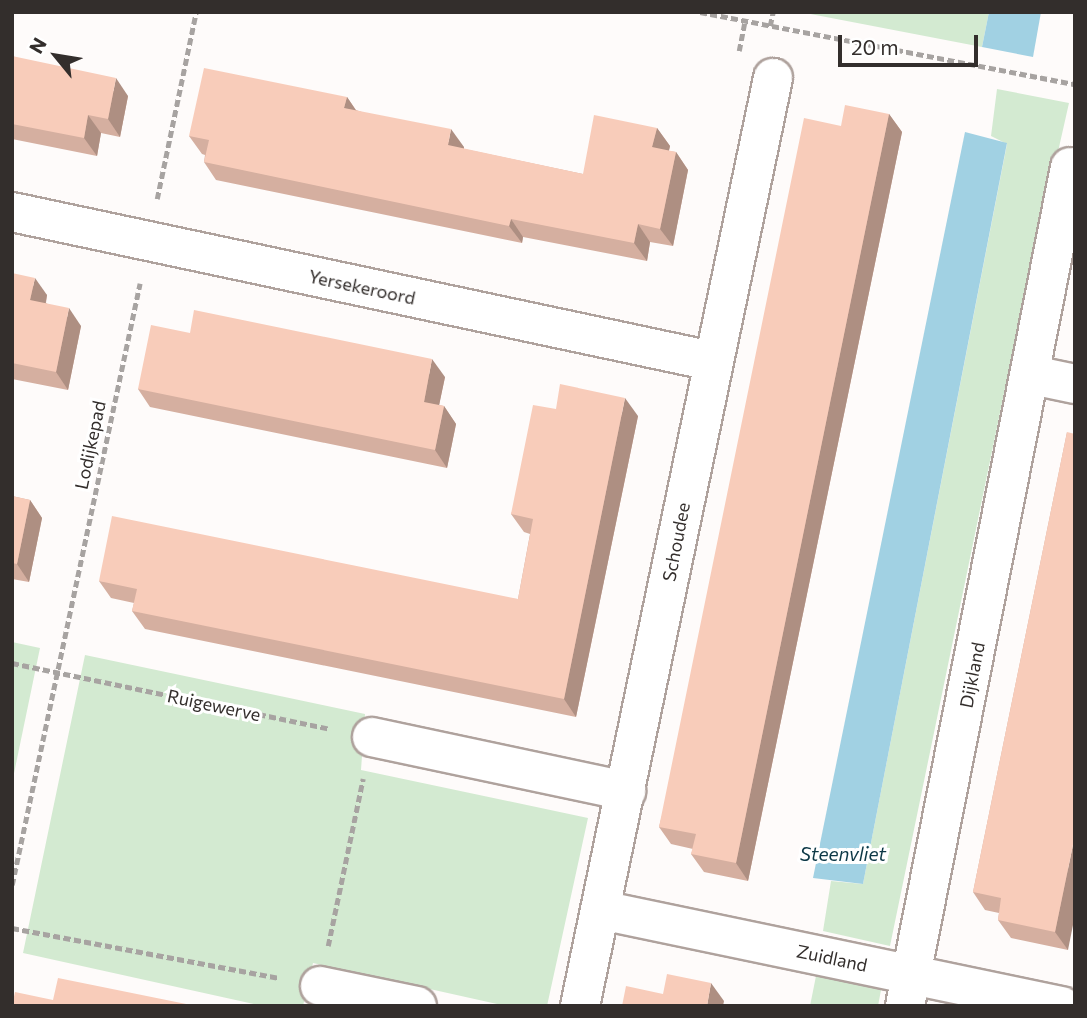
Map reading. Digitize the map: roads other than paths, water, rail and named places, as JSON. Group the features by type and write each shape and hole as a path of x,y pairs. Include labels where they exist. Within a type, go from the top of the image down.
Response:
{"street":[{"name":"Schoudee","path":"580,1006 773,78"},
{"name":"Dijkland","path":"909,990 1032,375 1070,167"},
{"name":"Yersekeroord","path":"12,212 712,361"},
{"path":"1032,375 1075,384"},
{"path":"372,737 626,791"},
{"name":"Zuidland","path":"601,910 909,990 1062,1006"},
{"path":"320,986 417,1006"}],"water":[{"path":"989,12 1041,12 1033,57 982,47"},
{"name":"Steenvliet","path":"965,132 1007,143 863,884 813,878"}]}
